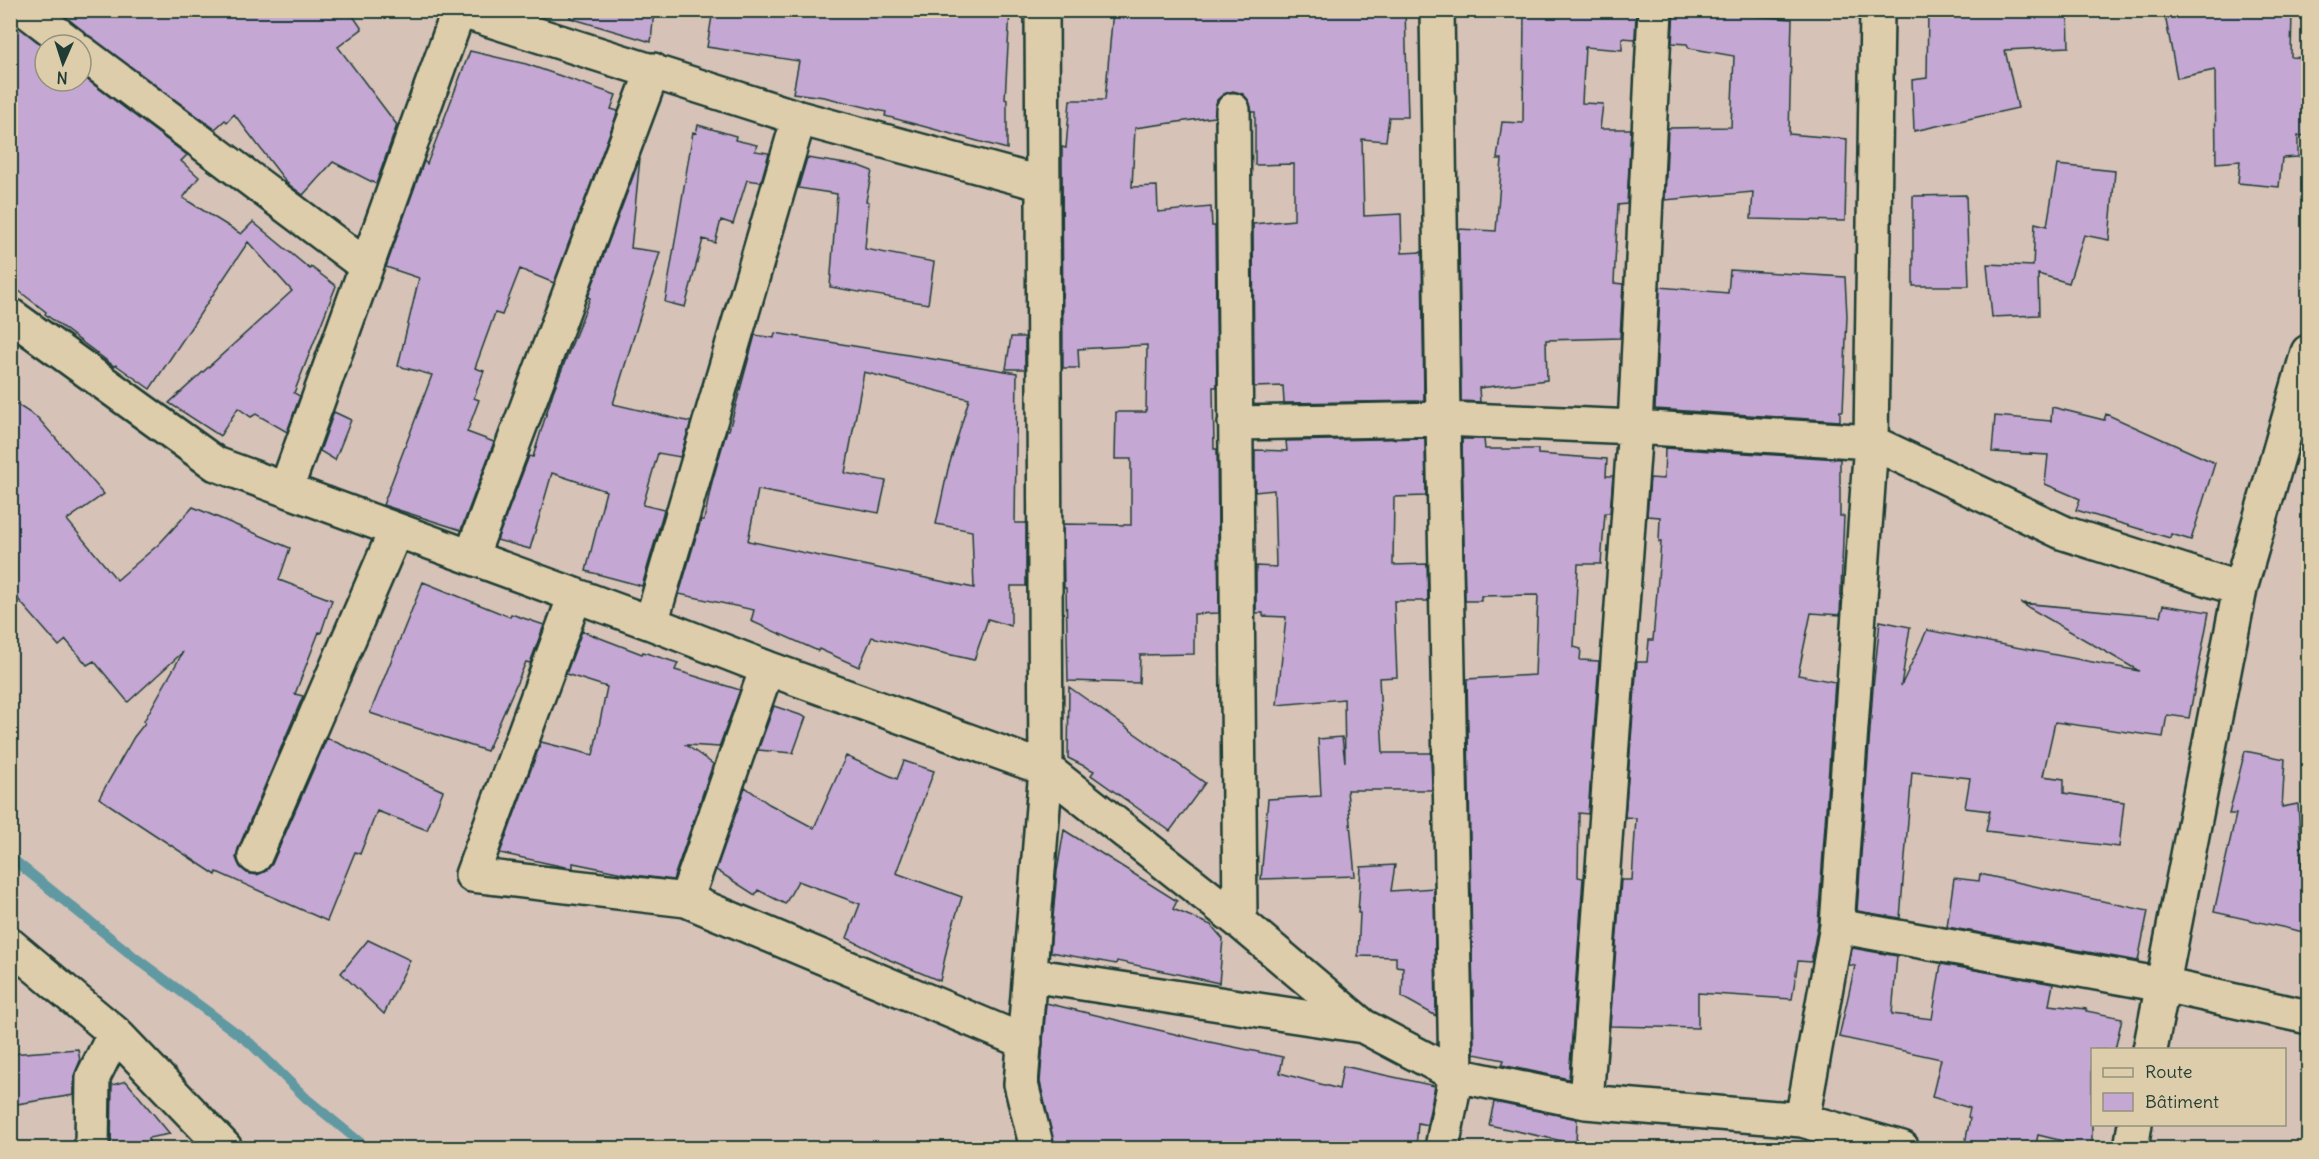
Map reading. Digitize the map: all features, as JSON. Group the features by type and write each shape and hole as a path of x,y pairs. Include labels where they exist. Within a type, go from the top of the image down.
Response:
{"street":[{"path":"26,10 56,33"},
{"path":"286,489 459,10 799,118 1043,184"},
{"path":"1037,1149 1021,1084 1046,769 1042,10"},
{"path":"1437,10 1456,1075 1442,1149"},
{"path":"1586,1102 1635,427 1655,10"},
{"path":"1802,1120 1837,926 1871,442 1877,10"},
{"path":"93,61 366,266"},
{"path":"471,557 653,70"},
{"path":"1233,110 1240,922"},
{"path":"651,623 799,118"},
{"path":"10,315 216,464 1046,769 1240,922 1363,1026 1456,1075 1586,1102 1802,1120 1902,1149"},
{"path":"2150,1048 2240,589 2308,352"},
{"path":"1235,423 1443,419 1635,427 1871,442 2064,533 2240,589"},
{"path":"255,856 396,530"},
{"path":"575,596 472,875 686,900 1025,1042"},
{"path":"686,900 767,668"},
{"path":"1837,926 2163,985 2308,1017"},
{"path":"10,945 115,1033 225,1149"},
{"path":"1030,975 1363,1026"},
{"path":"92,1149 93,1077 115,1033"},
{"path":"2131,1149 2135,1126"}],"building":[{"path":"58,10 349,10 362,29 338,47 397,125 376,184 333,162 303,195 287,183 234,114 227,122 225,120 215,129 93,39 93,33 85,33"},
{"path":"571,10 654,10 651,42 570,18"},
{"path":"713,10 1010,10 1005,99 1007,100 1007,149 885,116 886,112 824,97 793,93 799,61 707,47"},
{"path":"1113,10 1405,10 1408,117 1389,117 1386,141 1362,139 1364,216 1401,214 1402,253 1422,252 1424,401 1284,403 1283,386 1254,387 1253,224 1294,220 1294,164 1255,165 1255,112 1252,112 1249,101 1243,94 1233,91 1217,100 1214,117 1135,128 1132,187 1157,186 1158,212 1211,207 1212,226 1215,226 1217,387 1213,387 1214,449 1217,449 1219,613 1194,614 1194,654 1140,655 1139,683 1068,681 1066,588 1064,588 1063,524 1131,525 1131,459 1115,459 1116,412 1146,412 1147,345 1078,349 1079,368 1063,368 1062,147 1066,148 1070,100 1105,100"},
{"path":"1524,10 1636,12 1635,39 1622,38 1622,50 1585,47 1582,103 1603,104 1600,129 1631,129 1627,204 1618,205 1614,283 1623,284 1620,338 1546,340 1547,380 1479,388 1480,402 1461,401 1459,229 1496,231 1502,159 1497,159 1502,122 1523,123"},
{"path":"1674,10 1753,10 1753,16 1792,19 1789,134 1847,139 1845,221 1751,219 1753,192 1665,200 1668,128 1731,127 1734,56 1689,48 1687,44 1672,43"},
{"path":"1928,10 2068,10 2069,47 2005,50 2018,108 1914,131 1912,80 1927,78"},
{"path":"2164,10 2292,10 2291,57 2308,58 2308,135 2298,136 2298,157 2282,158 2279,187 2238,183 2240,161 2216,163 2215,70 2177,78"},
{"path":"10,20 33,38 33,93 93,93 93,84 187,155 181,161 199,177 183,198 241,234 253,222 310,269 311,267 336,286 294,393 300,396 287,432 256,414 251,417 238,408 220,436 169,403 292,291 248,242 150,389 116,365 114,366 45,314 46,312 10,284"},
{"path":"470,51 526,64 616,95 611,109 618,111 554,283 520,269 502,315 495,313 475,368 484,371 474,398 479,400 467,432 494,442 461,530 383,505 432,375 398,366 419,278 386,267 424,161 427,164"},
{"path":"698,125 736,136 735,140 757,145 755,151 769,153 761,182 747,180 733,224 721,220 715,243 703,239 685,307 665,302 693,132 696,133"},
{"path":"640,158 631,248 660,252 613,404 691,422 680,457 658,453 643,505 664,510 642,586 586,571 606,491 552,473 530,549 497,540 529,456 533,457 553,392 590,298 588,297"},
{"path":"807,158 859,166 872,171 866,201 869,202 865,249 934,262 928,304 830,287 837,194 798,188"},
{"path":"2057,165 2115,171 2109,240 2084,235 2069,283 2038,274 2039,315 1992,317 1987,264 2033,266 2035,223 2047,226"},
{"path":"1966,195 1969,286 1913,286 1913,196"},
{"path":"1730,270 1845,277 1847,316 1843,411 1840,411 1840,421 1655,409 1660,287 1728,293"},
{"path":"775,333 1017,373 1015,523 1026,523 1026,586 1011,586 1011,626 988,619 974,660 872,637 859,667 751,621 754,610 679,594 701,520 704,520 712,482 755,335 774,338","holes":["864,372 969,399 948,469 936,524 972,531 974,588 748,541 758,490 879,513 886,481 845,473"]},
{"path":"1011,337 1025,337 1025,369 1006,369"},
{"path":"10,400 38,418 104,494 67,520 117,580 159,544 193,507 290,548 279,580 332,600 321,633 319,632 295,694 303,696 238,849 236,858 240,867 247,873 257,875 266,871 272,864 327,738 443,791 427,830 377,811 360,854 355,852 327,921 217,872 216,875 99,798 134,737 145,723 144,721 183,652 128,702 94,661 87,665 66,640 59,646 10,590"},
{"path":"2052,407 2104,420 2106,414 2215,463 2191,540 2171,534 2170,538 2076,510 2080,499 2045,484 2048,455 1992,452 1995,416 2051,421"},
{"path":"334,412 351,420 335,460 320,451"},
{"path":"1425,438 1426,496 1394,497 1393,565 1427,564 1428,601 1394,601 1397,677 1379,678 1383,753 1431,753 1432,790 1347,790 1355,876 1261,879 1268,799 1321,796 1318,739 1342,737 1345,762 1344,699 1277,705 1286,617 1263,616 1263,613 1256,613 1256,566 1276,567 1274,490 1255,492 1255,450 1287,451 1286,441"},
{"path":"1462,439 1484,439 1485,449 1538,449 1538,454 1607,459 1606,476 1613,476 1610,513 1605,513 1601,564 1578,564 1574,647 1581,649 1580,660 1599,661 1588,814 1579,813 1578,877 1583,878 1569,1079 1502,1065 1504,1060 1474,1054 1467,679 1535,675 1538,595 1481,596 1481,601 1465,601"},
{"path":"1665,448 1840,459 1840,516 1844,516 1840,615 1811,613 1798,675 1835,682 1818,924 1811,962 1798,961 1792,999 1698,993 1698,1028 1610,1026 1621,880 1632,880 1636,818 1625,817 1637,662 1647,662 1649,640 1653,640 1661,542 1659,542 1660,517 1647,516 1650,478 1664,479"},
{"path":"423,582 510,617 511,614 544,625 530,663 526,662 487,751 370,713"},
{"path":"2021,603 2160,616 2163,605 2209,612 2189,718 2167,715 2163,737 2055,722 2043,776 2064,779 2064,793 2124,802 2119,847 1986,831 1990,811 1965,808 1970,778 1912,772 1900,918 1857,911 1880,621 1910,627 1901,686 1927,630 2139,671"},
{"path":"582,631 642,654 643,652 678,663 675,670 740,690 719,747 686,745 713,764 673,880 573,863 573,868 565,867 500,853 541,742 593,755 607,687 566,674"},
{"path":"1069,687 1205,783 1170,831 1091,775 1094,771 1068,758"},
{"path":"774,706 806,717 793,753 758,750"},
{"path":"2245,751 2285,759 2282,807 2298,804 2303,881 2308,880 2308,933 2214,912 2236,814 2229,814"},
{"path":"846,756 897,779 904,761 934,771 896,873 962,897 950,934 940,981 890,960 847,938 860,904 798,881 785,904 758,890 755,895 716,870 745,787 769,804 814,828"},
{"path":"1064,830 1177,901 1173,909 1211,925 1223,939 1219,983 1117,961 1116,964 1050,952 1057,871"},
{"path":"1395,865 1391,891 1434,888 1436,1016 1402,997 1403,967 1396,966 1396,957 1358,956 1361,867"},
{"path":"1980,874 2148,911 2138,961 1947,927 1954,878 1979,881"},
{"path":"368,940 410,960 384,1014 341,973"},
{"path":"1852,948 1897,956 1892,1014 1932,1019 1941,964 2053,984 2049,1005 2086,1009 2086,1011 2122,1018 2115,1048 2091,1048 2092,1148 2038,1135 2035,1149 1964,1149 1970,1108 1932,1097 1941,1059 1839,1037 1855,966 1849,965"},
{"path":"1046,1003 1200,1040 1283,1057 1280,1073 1339,1089 1343,1066 1435,1086 1427,1125 1418,1123 1416,1149 1185,1149 1156,1143 1155,1149 1055,1149 1040,1082"},
{"path":"78,1049 80,1061 74,1076 74,1095 10,1105 10,1054"},
{"path":"126,1081 170,1134 148,1138 151,1149 111,1149 112,1085"},
{"path":"1494,1102 1577,1119 1576,1144 1489,1125"}],"waterway":[{"path":"10,857 133,956 250,1043 307,1099 367,1148"}]}
